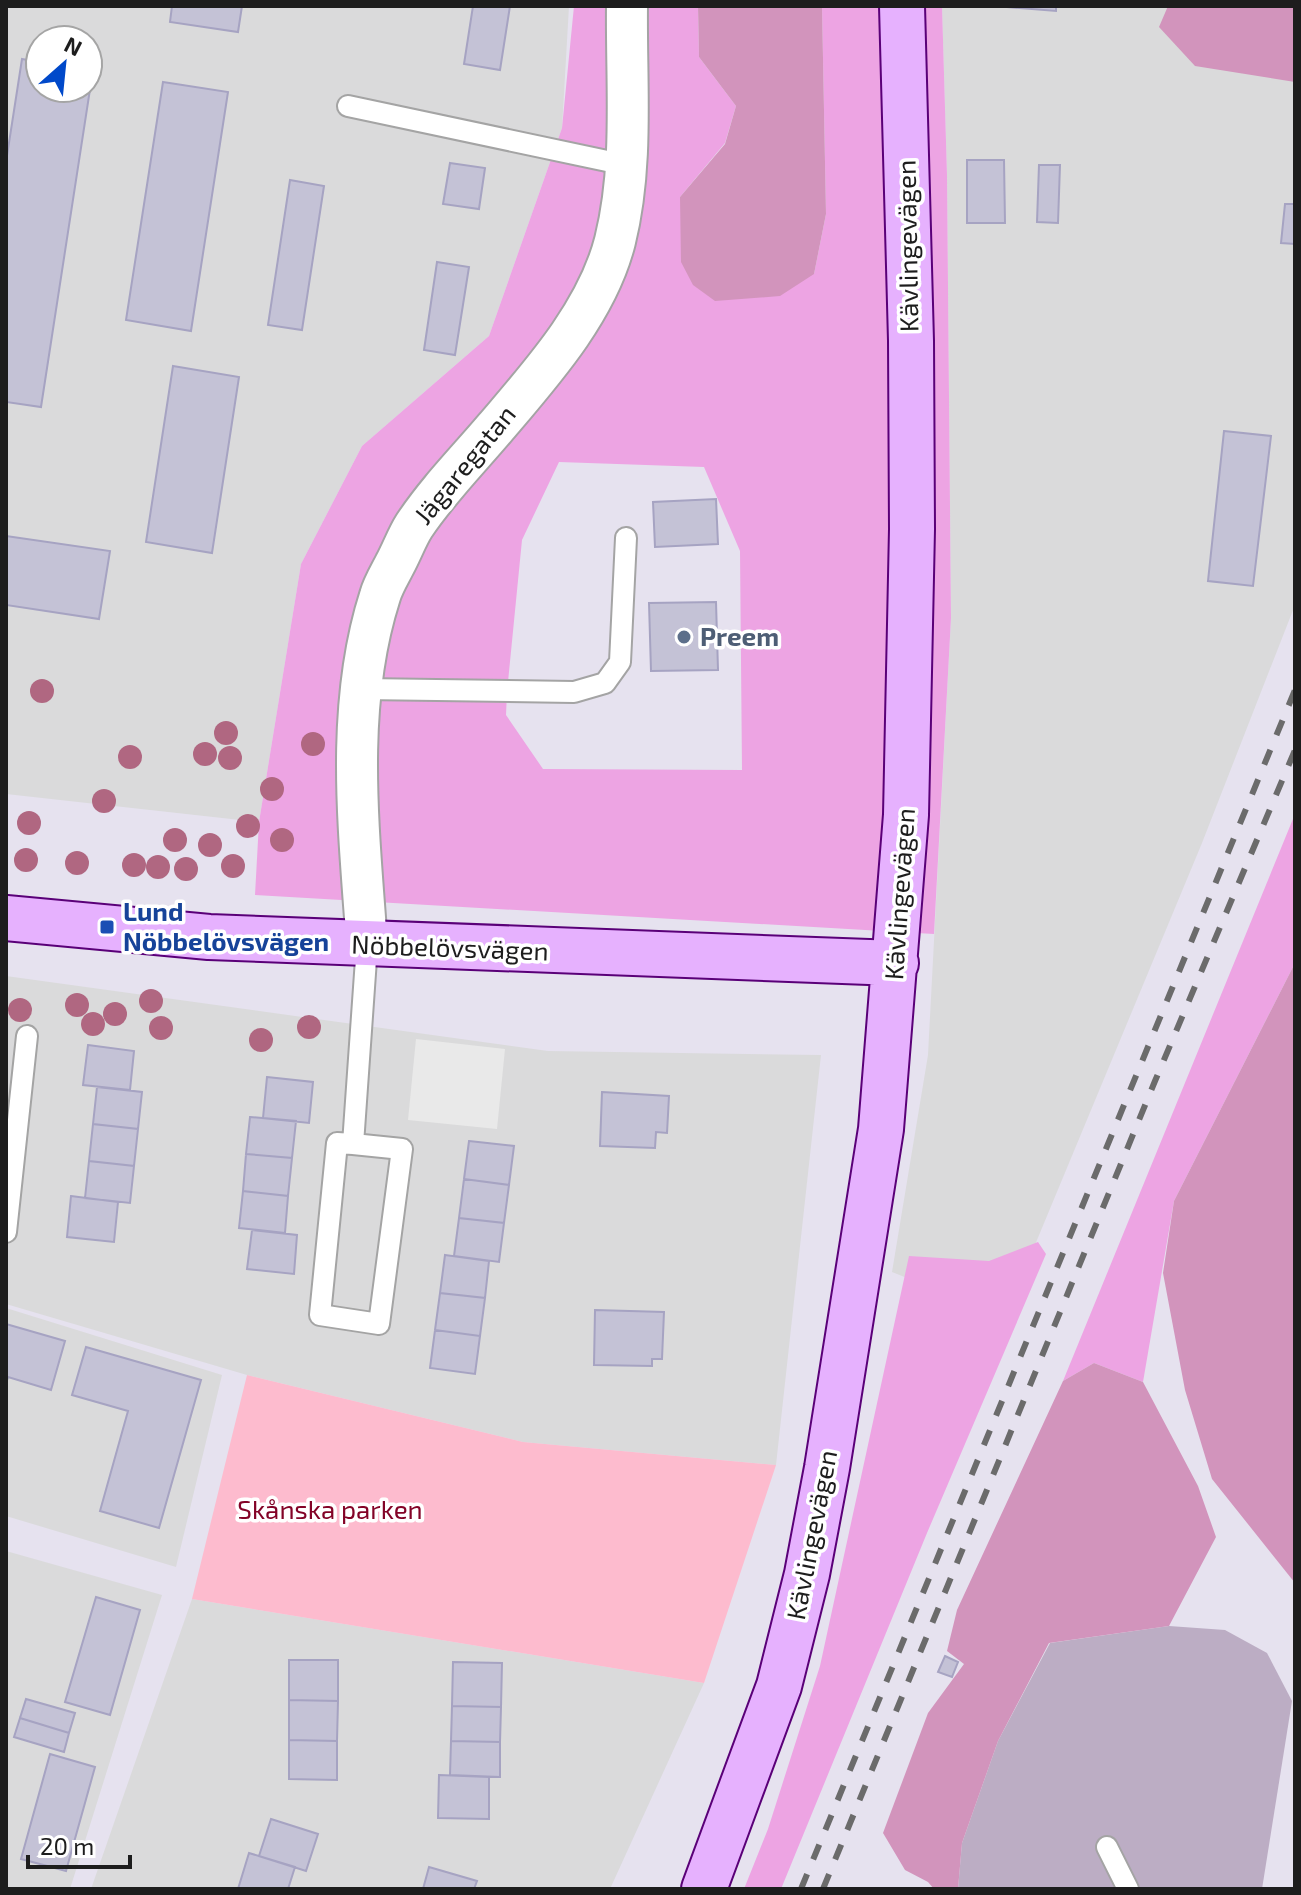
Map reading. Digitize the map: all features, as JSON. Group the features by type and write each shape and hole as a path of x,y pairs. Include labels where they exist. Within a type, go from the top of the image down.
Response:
{"main road":[{"name":"Kävlingevägen","path":"704,1889 779,1686 807,1574 881,1129 906,815 912,529 911,341 902,6"},
{"name":"Nöbbelövsvägen","path":"6,918 209,937 367,945 896,963"},
{"name":"Kävlingevägen","path":"673,1889 749,1766"}],"street":[{"name":"Jägaregatan","path":"367,945 357,798 363,689 369,638 381,593 414,527 570,333 596,288 615,243 626,181 627,6"}],"lane":[{"path":"348,106 626,165"},
{"path":"363,689 574,692 605,683 620,662 626,538"},
{"path":"353,1144 367,945"},
{"path":"6,1232 27,1036"},
{"path":"337,1143 353,1144 402,1149 379,1324 320,1315 337,1143"},
{"path":"1107,1847 1128,1889"}],"shaded area":[{"path":"6,6 569,6 562,128 489,336 362,446 301,564 259,822 6,794"},
{"path":"574,6 698,6 699,57 736,106 725,143 680,197 814,274 826,214 822,6 942,6 947,175 951,618 934,934 255,895 259,822 301,564 362,446 489,336 562,128","holes":["559,462 704,467 740,551 742,770 543,769 506,715 507,692 522,540"]},
{"path":"698,6 822,6 826,214 814,274 780,296 715,301 693,285 681,262 680,197 725,144 736,106 699,57"},
{"path":"942,6 1197,6 1295,67 1295,605 1202,843 1005,1317 892,1272 928,1055 951,618 947,175"},
{"path":"1168,6 1295,6 1295,82 1195,66 1159,27"},
{"path":"1295,814 1295,963 1174,1201 1143,1382 1094,1363 1063,1381"},
{"path":"1295,963 1295,1583 1212,1479 1185,1390 1163,1273 1174,1201"},
{"path":"6,976 548,1051 821,1055 776,1465 523,1442 247,1375 6,1304"},
{"path":"416,1039 505,1049 497,1129 408,1120"},
{"path":"1038,1242 1046,1254 781,1889 744,1889 768,1829 820,1666 909,1256 989,1261"},
{"path":"6,1308 222,1375 176,1567 6,1516"},
{"path":"1094,1363 1143,1382 1198,1486 1216,1537 1169,1626 1049,1643 998,1741 962,1843 958,1889 934,1889 928,1882 905,1870 883,1833 928,1713 964,1664 947,1651 957,1610 1063,1381"},
{"path":"6,1551 162,1595 70,1889 6,1889"},
{"path":"192,1599 704,1683 610,1889 91,1889"},
{"path":"1169,1626 1225,1630 1267,1653 1292,1701 1262,1889 958,1889 962,1843 998,1741 1050,1643"}],"green space":[{"name":"Skånska parken","path":"247,1375 523,1442 776,1465 704,1683 192,1599"}],"building":[{"path":"172,6 242,6 238,32 170,22"},
{"path":"473,6 510,6 500,70 464,64"},
{"path":"995,6 1056,6 1056,11"},
{"path":"22,59 24,104 88,104 41,407 6,402 6,162"},
{"path":"163,82 228,92 191,331 126,320"},
{"path":"967,160 1004,160 1005,223 967,223"},
{"path":"450,163 485,168 479,209 443,204"},
{"path":"1039,165 1060,165 1058,223 1037,222"},
{"path":"290,180 324,186 302,330 268,325"},
{"path":"1285,204 1295,204 1295,244 1281,243"},
{"path":"437,262 469,267 455,355 424,350"},
{"path":"173,366 239,377 212,553 146,542"},
{"path":"1224,431 1271,436 1253,586 1208,581"},
{"path":"716,499 718,544 655,547 653,502"},
{"path":"6,536 110,551 99,619 6,605"},
{"name":"Preem","path":"716,602 718,670 651,671 649,603"},
{"path":"88,1045 134,1051 130,1090 83,1085"},
{"path":"267,1077 313,1082 309,1123 263,1118"},
{"path":"97,1087 142,1092 138,1129 93,1124"},
{"path":"602,1092 669,1096 667,1133 656,1132 655,1148 600,1146"},
{"path":"250,1117 296,1121 292,1158 246,1154"},
{"path":"93,1124 138,1129 134,1166 89,1161"},
{"path":"469,1141 514,1146 509,1185 464,1179"},
{"path":"246,1154 292,1158 288,1196 243,1191"},
{"path":"89,1161 134,1166 130,1203 85,1198"},
{"path":"464,1179 509,1185 504,1223 459,1218"},
{"path":"243,1191 288,1196 285,1233 239,1228"},
{"path":"71,1196 118,1202 114,1242 67,1237"},
{"path":"459,1218 504,1223 499,1262 454,1256"},
{"path":"252,1230 297,1235 294,1274 247,1269"},
{"path":"445,1255 489,1261 485,1298 440,1293"},
{"path":"440,1293 485,1298 480,1336 435,1330"},
{"path":"595,1310 664,1312 662,1359 652,1359 652,1366 594,1365"},
{"path":"6,1324 65,1341 51,1390 8,1377 6,1384"},
{"path":"435,1330 480,1336 475,1374 430,1368"},
{"path":"86,1347 201,1380 159,1528 100,1511 128,1411 72,1395"},
{"path":"96,1597 140,1610 110,1715 65,1702"},
{"path":"945,1656 958,1662 952,1677 938,1672"},
{"path":"289,1660 338,1660 338,1701 289,1700"},
{"path":"453,1662 502,1663 501,1707 452,1706"},
{"path":"26,1699 75,1713 69,1733 20,1718"},
{"path":"289,1700 338,1701 337,1741 289,1740"},
{"path":"452,1706 501,1707 500,1742 451,1741"},
{"path":"20,1718 69,1733 64,1752 14,1737"},
{"path":"289,1740 337,1741 337,1780 289,1779"},
{"path":"451,1741 500,1742 500,1777 450,1775"},
{"path":"50,1754 95,1767 66,1871 21,1859"},
{"path":"439,1775 489,1777 489,1819 438,1818"},
{"path":"271,1819 318,1834 306,1871 259,1856"},
{"path":"249,1853 295,1867 288,1889 238,1889"},
{"path":"429,1867 477,1881 474,1889 423,1889"}],"railway":[{"path":"801,1889 1295,690"},
{"path":"823,1889 1155,1081 1295,750"}],"place":[{"name":"Preem","path":"684,637"},
{"name":"Lund Nöbbelövsvägen","path":"107,927"}]}
